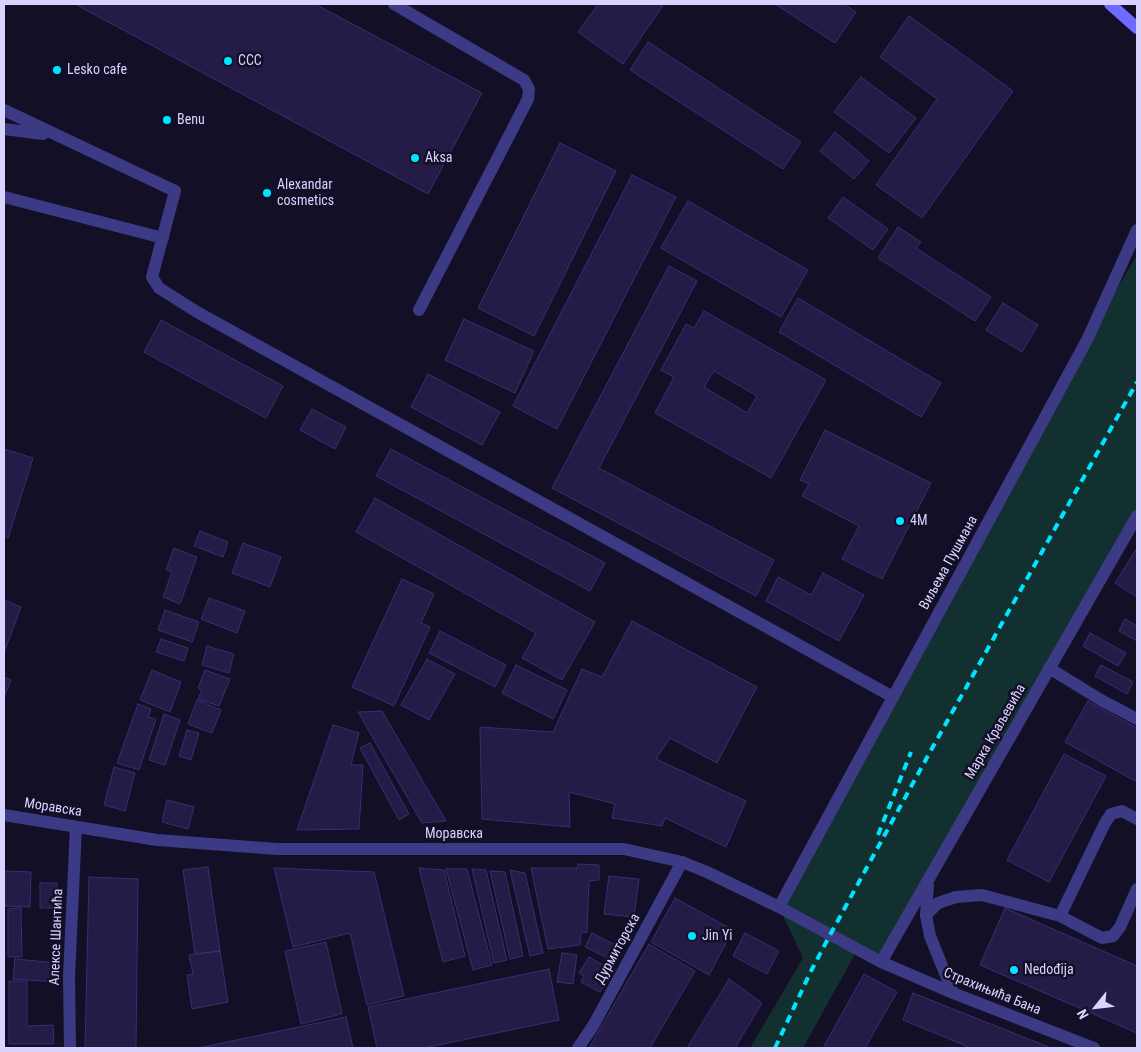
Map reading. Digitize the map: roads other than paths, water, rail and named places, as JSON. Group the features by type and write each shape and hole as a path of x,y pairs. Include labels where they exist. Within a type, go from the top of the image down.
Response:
{"street":[{"path":"394,4 524,80 529,89 528,98 419,310"},
{"path":"1110,4 1137,28"},
{"path":"4,110 56,136 175,190 152,277 159,288 197,312 893,697"},
{"path":"4,128 56,136"},
{"path":"4,196 163,238"},
{"name":"Виљема Пушмана","path":"779,907 1088,338 1137,230"},
{"name":"Марка Краљевића","path":"881,962 1137,516"},
{"path":"1050,668 1100,700 1137,719"},
{"path":"1060,916 1111,814 1122,811 1137,819"},
{"name":"Моравска","path":"4,815 157,840 277,849 624,849 682,862 707,872 779,907 881,962"},
{"name":"Алексе Шантића","path":"70,1048 70,976 76,827"},
{"name":"Дурмиторска","path":"578,1048 593,1026 682,862"},
{"path":"929,881 926,915 930,936 953,993"},
{"path":"926,915 938,904 956,897 982,894 1060,916 1102,938 1113,936 1120,927 1137,888"},
{"name":"Страхињића Бана","path":"881,962 953,993 1094,1048"}],"railway":[{"path":"775,1048 830,935 1137,382"},
{"path":"878,835 911,752"}],"place":[{"name":"CCC","path":"228,61"},
{"name":"Lesko cafe","path":"57,70"},
{"name":"Benu","path":"167,120"},
{"name":"Aksa","path":"415,158"},
{"name":"Alexandar cosmetics","path":"267,193"},
{"name":"4M","path":"900,521"},
{"name":"Jin Yi","path":"692,936"},
{"name":"Nedođija","path":"1014,970"}]}
